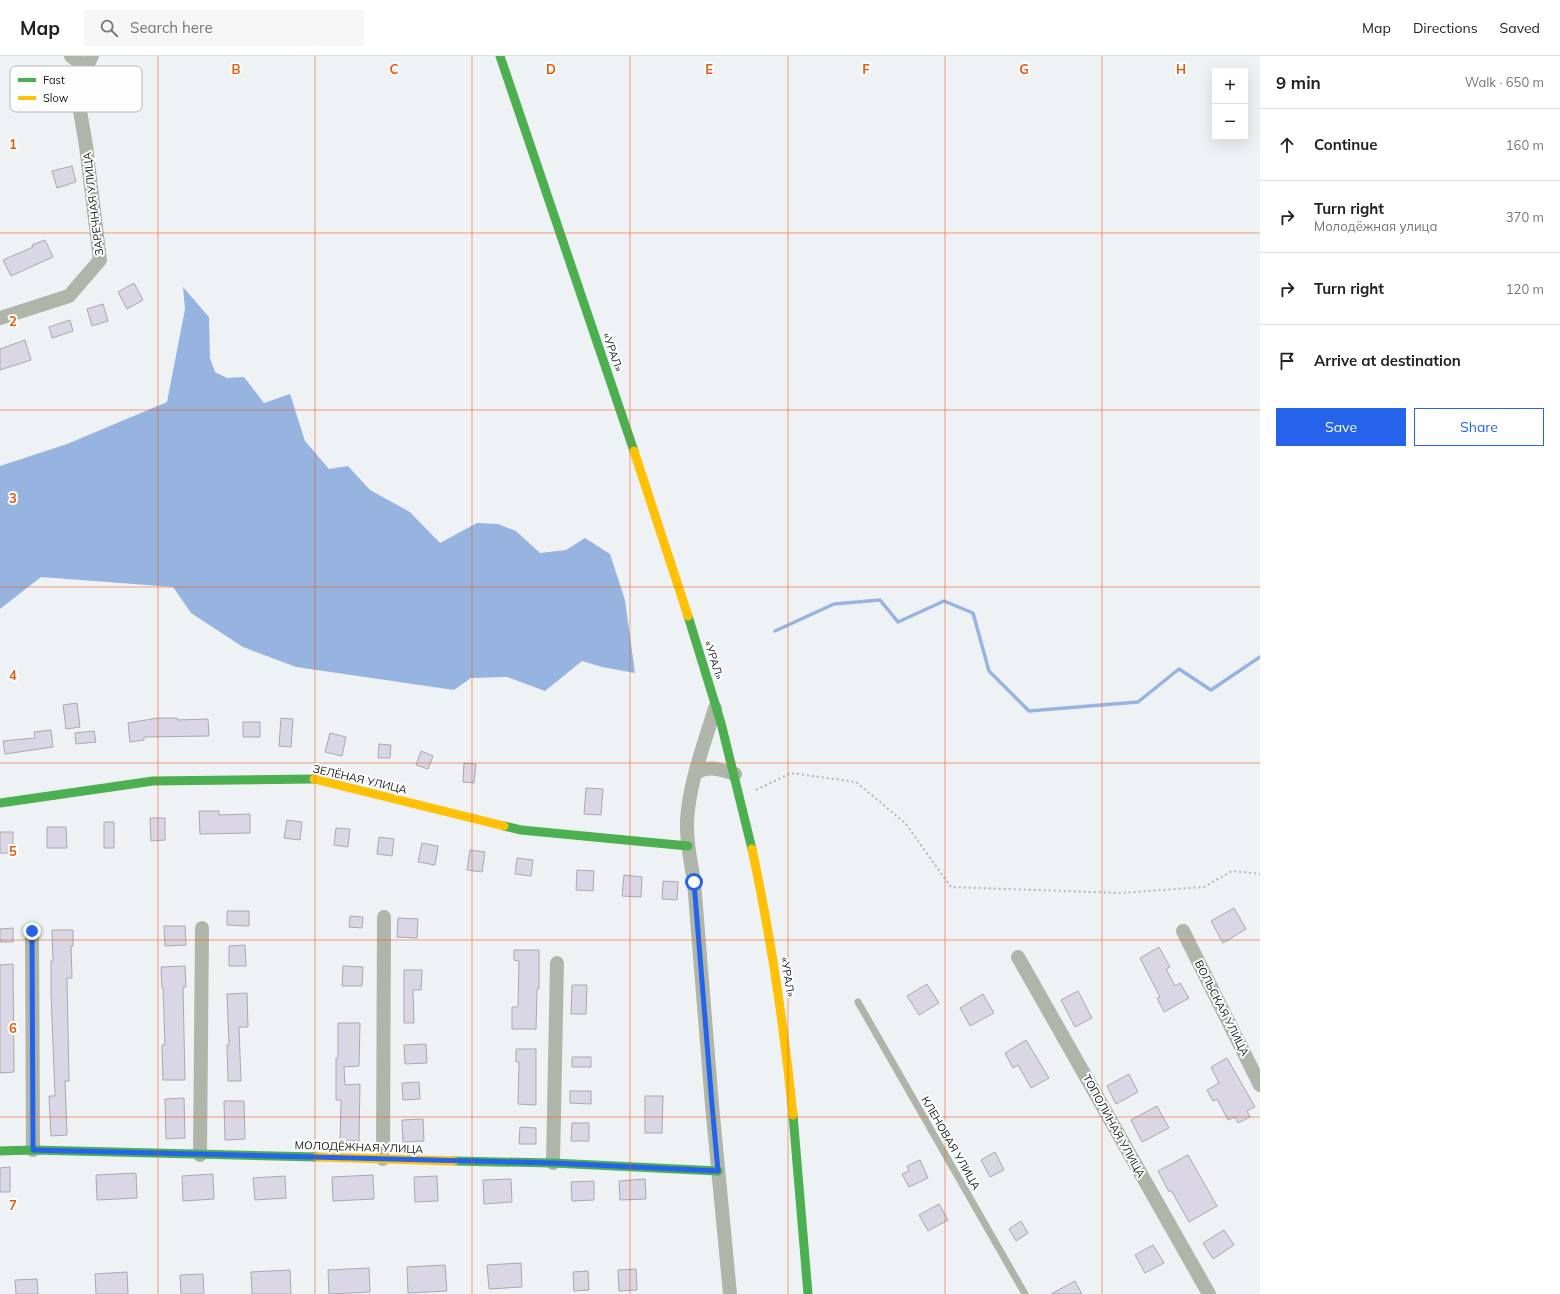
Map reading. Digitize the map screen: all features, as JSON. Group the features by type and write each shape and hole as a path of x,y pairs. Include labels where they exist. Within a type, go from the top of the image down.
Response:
{"main road":[{"name":"«УРАЛ»","path":"500,56 624,420 716,706 741,798 763,902 778,992 793,1116 808,1294"},
{"name":"ЗЕЛЁНАЯ УЛИЦА","path":"0,803 153,781 314,779 521,830 688,846"},
{"name":"МОЛОДЁЖНАЯ УЛИЦА","path":"0,1151 33,1150 553,1163 718,1171"}],"street":[{"path":"71,56 89,62"},
{"name":"ЗАРЕЧНАЯ УЛИЦА","path":"0,318 69,296 100,260 86,146 80,112"},
{"path":"716,706 695,774 687,822 688,846 694,882 712,1105 730,1294"},
{"path":"695,774 700,770 708,768 718,769 734,774"},
{"path":"383,1159 384,917"},
{"path":"200,1155 202,928"},
{"path":"32,931 33,1150"},
{"name":"ВОЛЬСКАЯ УЛИЦА","path":"1183,931 1260,1085"},
{"name":"ТОПОЛИНАЯ УЛИЦА","path":"1018,957 1209,1294"},
{"path":"553,1163 557,963"}],"lane":[{"name":"КЛЕНОВАЯ УЛИЦА","path":"858,1002 1024,1294"}],"path":[{"path":"741,798 791,773 856,782 905,823 951,887 1120,893 1204,887 1232,872 1260,874"}],"water":[{"path":"183,287 209,317 210,358 215,372 227,378 244,377 264,403 290,394 305,441 329,469 348,466 370,490 410,512 440,543 477,523 498,524 516,531 540,553 566,550 585,538 610,554 625,600 635,673 602,667 582,661 545,691 507,677 471,678 454,690 296,667 243,647 191,613 173,587 41,577 0,609 0,466 67,444 167,402 185,309"}],"building":[{"path":"72,166 76,182 57,188 52,171"},
{"path":"45,240 53,257 11,276 3,260"},
{"path":"134,283 143,300 127,309 118,292"},
{"path":"103,304 108,321 92,326 87,309"},
{"path":"70,320 73,331 52,338 49,327"},
{"path":"25,340 31,360 0,370 0,349"},
{"path":"77,703 80,727 66,729 63,705"},
{"path":"158,718 177,718 178,720 208,719 209,736 144,737 144,740 130,742 128,723"},
{"path":"281,718 293,719 291,747 279,746"},
{"path":"243,722 260,722 260,737 243,737"},
{"path":"51,730 53,747 5,754 3,741 35,738 34,732"},
{"path":"94,731 96,742 76,744 75,733"},
{"path":"330,733 346,737 342,756 325,752"},
{"path":"379,744 391,745 390,758 378,758"},
{"path":"421,751 433,756 428,769 416,765"},
{"path":"464,763 476,764 474,783 463,782"},
{"path":"586,788 603,789 601,815 584,814"},
{"path":"199,811 219,811 219,815 250,814 250,833 200,834"},
{"path":"150,818 165,818 165,840 151,841"},
{"path":"287,820 302,822 300,840 284,838"},
{"path":"104,822 114,822 114,848 104,848"},
{"path":"47,827 66,827 67,848 47,848"},
{"path":"336,828 350,829 348,847 334,845"},
{"path":"0,832 13,832 13,853 0,853"},
{"path":"379,837 394,839 392,856 377,854"},
{"path":"422,843 438,846 435,865 418,862"},
{"path":"470,850 485,852 482,872 467,870"},
{"path":"517,858 533,860 531,876 515,874"},
{"path":"577,870 594,871 593,891 576,890"},
{"path":"624,875 642,877 641,897 622,896"},
{"path":"663,881 678,882 677,900 662,899"},
{"path":"1234,908 1246,929 1223,943 1211,921"},
{"path":"227,911 249,911 249,926 227,925"},
{"path":"350,916 363,917 362,928 349,927"},
{"path":"398,918 418,919 417,938 397,937"},
{"path":"164,926 185,926 186,945 165,946"},
{"path":"13,928 13,942 0,942 0,929"},
{"path":"52,930 73,930 73,946 71,946 72,978 67,978 69,1081 65,1081 67,1135 51,1136 49,1096 55,1096 51,993 51,961 53,961"},
{"path":"245,945 246,966 229,966 229,946"},
{"path":"1159,947 1170,967 1166,969 1175,986 1180,983 1189,998 1164,1012 1157,998 1160,997 1140,958"},
{"path":"514,950 539,950 539,989 537,989 536,1029 512,1029 512,1007 518,1007 519,961 514,960"},
{"path":"13,964 14,1072 0,1073 0,965"},
{"path":"185,966 186,987 183,987 185,1080 163,1080 162,1045 165,1045 161,967"},
{"path":"343,966 363,967 362,986 342,986"},
{"path":"404,970 422,970 421,990 413,990 414,1023 404,1023"},
{"path":"927,984 939,1003 919,1015 907,996"},
{"path":"572,985 587,985 586,1014 571,1014"},
{"path":"1078,991 1092,1018 1075,1027 1061,1000"},
{"path":"247,993 248,1027 239,1027 241,1081 228,1081 227,1045 229,1045 227,994"},
{"path":"983,994 994,1013 970,1026 960,1008"},
{"path":"338,1023 360,1023 359,1066 344,1067 345,1085 360,1084 359,1141 340,1141 341,1100 336,1100"},
{"path":"1026,1040 1049,1078 1031,1088 1018,1065 1013,1068 1005,1053"},
{"path":"426,1044 427,1063 405,1064 404,1045"},
{"path":"516,1049 536,1049 536,1105 518,1104 519,1062 516,1062"},
{"path":"572,1057 591,1057 591,1067 572,1067"},
{"path":"1227,1058 1255,1107 1247,1111 1250,1117 1238,1123 1235,1117 1228,1120 1217,1099 1213,1101 1207,1090 1219,1083 1211,1067"},
{"path":"1129,1074 1138,1092 1116,1104 1107,1086"},
{"path":"419,1082 420,1099 403,1100 402,1083"},
{"path":"570,1091 591,1091 591,1104 570,1103"},
{"path":"645,1096 663,1096 662,1133 645,1133"},
{"path":"184,1098 185,1138 166,1139 165,1099"},
{"path":"224,1101 244,1101 245,1139 225,1140"},
{"path":"1157,1106 1169,1128 1142,1142 1131,1120"},
{"path":"423,1119 424,1141 403,1142 402,1120"},
{"path":"572,1123 589,1123 589,1141 571,1141"},
{"path":"520,1127 536,1128 536,1144 519,1144"},
{"path":"995,1152 1004,1170 990,1177 981,1160"},
{"path":"1188,1155 1217,1206 1189,1222 1171,1190 1169,1192 1158,1171"},
{"path":"920,1160 928,1178 909,1187 902,1174 909,1171 907,1166"},
{"path":"10,1167 10,1192 0,1192 0,1168"},
{"path":"136,1173 137,1198 97,1200 96,1175"},
{"path":"213,1174 214,1199 183,1201 182,1176"},
{"path":"373,1175 374,1199 333,1201 332,1177"},
{"path":"285,1176 286,1198 255,1200 253,1178"},
{"path":"437,1176 438,1201 415,1202 414,1177"},
{"path":"511,1179 512,1202 484,1204 483,1180"},
{"path":"645,1179 646,1199 620,1200 619,1181"},
{"path":"594,1181 594,1200 572,1201 571,1182"},
{"path":"939,1204 948,1220 928,1231 919,1215"},
{"path":"1021,1221 1028,1233 1016,1241 1009,1229"},
{"path":"1224,1230 1234,1245 1213,1259 1203,1243"},
{"path":"1153,1245 1164,1263 1145,1273 1135,1255"},
{"path":"521,1263 522,1287 489,1289 487,1265"},
{"path":"445,1265 447,1291 408,1293 407,1267"},
{"path":"369,1268 370,1292 329,1294 328,1270"},
{"path":"636,1269 637,1290 619,1291 618,1270"},
{"path":"290,1270 291,1294 252,1294 251,1272"},
{"path":"588,1271 589,1290 574,1291 573,1272"},
{"path":"127,1272 128,1294 96,1294 95,1274"},
{"path":"203,1274 204,1294 181,1294 180,1275"},
{"path":"37,1279 38,1294 16,1294 15,1280"},
{"path":"1075,1281 1082,1294 1051,1294"}],"waterway":[{"path":"775,631 834,604 880,600 898,622 944,601 973,613 989,671 1029,711 1138,702 1179,669 1211,690 1260,657"}],"traffic: fast":[{"path":"500,56 634,451"},
{"path":"688,616 721,723 752,849"},
{"path":"0,803 153,781 314,779"},
{"path":"504,826 521,830 688,846"},
{"path":"793,1115 808,1294"},
{"path":"0,1151 33,1150 317,1157"},
{"path":"454,1161 553,1163 718,1171"}],"traffic: slow":[{"path":"634,451 688,616"},
{"path":"314,779 504,826"},
{"path":"752,849 776,982 793,1115"},
{"path":"317,1157 454,1161"}],"route":[{"path":"32,931 33,1150 553,1163 718,1171 694,882"}]}
